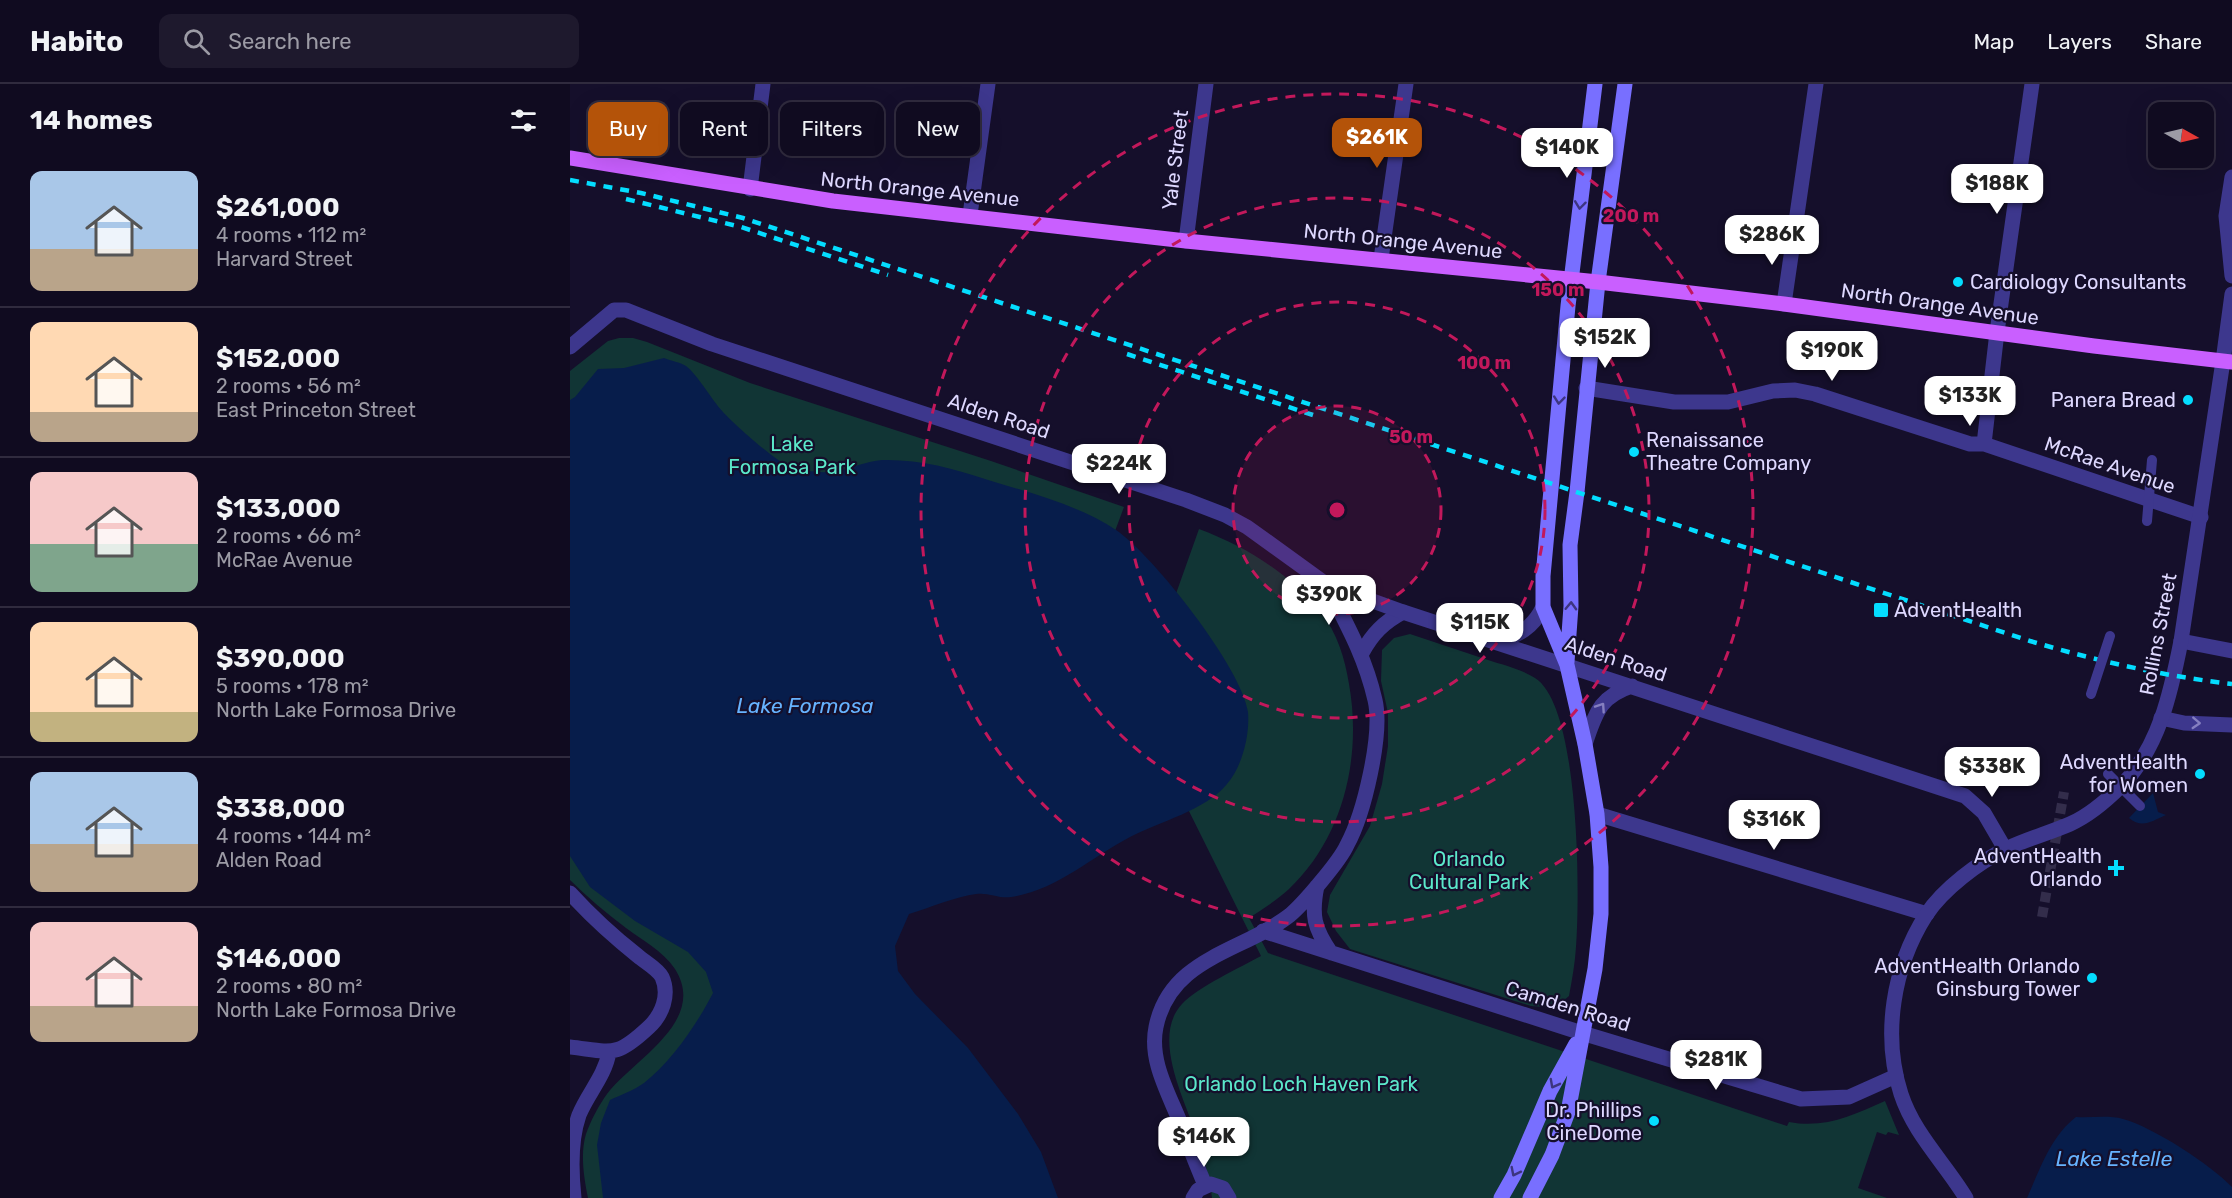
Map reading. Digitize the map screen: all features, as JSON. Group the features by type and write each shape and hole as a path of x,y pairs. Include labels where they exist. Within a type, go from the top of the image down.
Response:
{"main road":[{"path":"1530,1198 1552,1155 1568,1112 1595,969 1600,914 1601,867 1597,814 1586,744 1567,665 1543,607 1544,549 1571,279 1595,84"},
{"path":"1567,665 1571,606 1570,545 1598,282 1624,87"},
{"name":"North Orange Avenue","path":"570,158 833,201 1186,241 1598,282 2228,362"},
{"path":"1501,1198 1514,1175 1550,1091 1582,1033"}],"street":[{"path":"750,189 763,84"},
{"path":"970,215 988,84"},
{"name":"Yale Street","path":"1186,241 1206,84"},
{"path":"1381,259 1406,84"},
{"path":"1784,304 1816,84"},
{"path":"1984,444 1997,332 2032,84"},
{"path":"2232,177 2226,216 2232,276"},
{"name":"Rollins Street","path":"1966,1198 1920,1135 1907,1110 1896,1076 1891,1046 1893,1011 1906,953 1927,914 1970,871 2005,849 2072,823 2096,807 2122,785 2146,752 2161,718 2172,684 2181,641 2228,362 2232,294"},
{"name":"Alden Road","path":"570,347 615,310 626,310 712,344 1186,500 1225,515 1257,533 1326,584 1403,612 1965,796 1984,813 2005,849"},
{"name":"McRae Avenue","path":"1586,388 1674,402 1728,402 1773,392 1795,390 1815,394 1970,444 1984,444 2201,517"},
{"path":"2147,521 2152,460"},
{"path":"1204,1185 1160,1074 1154,1047 1156,1026 1165,1000 1179,980 1214,955 1290,915 1347,847 1364,805 1376,733 1376,702 1362,653 1326,584"},
{"path":"1496,642 1514,637 1530,627 1543,607"},
{"path":"1362,653 1378,630 1403,612"},
{"path":"2091,694 2110,636"},
{"path":"2181,641 2232,651"},
{"path":"1586,744 1596,711 1607,698 1632,686"},
{"path":"2161,718 2184,723 2232,725"},
{"path":"2108,774 2140,806"},
{"path":"1597,814 1927,914"},
{"path":"1317,885 1312,908 1314,921 1331,953"},
{"path":"570,893 636,955 661,975 665,1003 657,1020 621,1050 609,1052 570,1047"},
{"name":"Camden Road","path":"1263,931 1582,1033 1801,1099 1849,1097 1896,1076"},
{"path":"574,1198 571,1172 573,1130 607,1066 609,1052"},
{"path":"1193,1198 1204,1185 1217,1185 1223,1188 1229,1198"}],"green space":[{"name":"Lake Formosa Park","path":"633,338 647,342 750,383 991,461 1124,507 1102,566 570,470 570,371 608,341"},
{"name":"Orlando Loch Haven Park","path":"1199,529 1234,544 1266,563 1309,599 1327,620 1336,637 1349,684 1353,739 1350,767 1336,820 1308,868 1289,889 1249,918 1268,953 1787,1126 1789,1122 1815,1124 1827,1122 1885,1101 1899,1135 1877,1132 1858,1188 1887,1198 1212,1198 1202,1154 1174,1071 1169,1035 1173,1018 1182,1004 1219,978 1261,956 1179,791 1167,619"},
{"name":"Orlando Cultural Park","path":"1410,634 1524,672 1535,678 1550,695 1561,725 1569,762 1574,804 1578,887 1576,947 1569,996 1556,1005 1531,1006 1350,949 1336,931 1327,912 1330,895 1370,826 1382,784 1388,746 1388,713 1381,681 1382,650 1394,638"},
{"path":"570,781 744,965 647,1198 588,1198 583,1166 584,1142 593,1118 607,1094 664,1038 675,1022 682,1006 683,988 675,969 665,957 604,911 570,880"}],"water":[{"name":"Lake Formosa","path":"664,358 686,366 728,417 771,455 785,464 824,472 882,460 935,465 1035,494 1101,521 1132,543 1172,587 1213,642 1242,693 1248,712 1244,750 1237,769 1218,793 1182,815 1115,845 1043,888 1011,897 968,895 909,914 895,946 898,971 915,994 968,1048 1018,1114 1041,1152 1058,1198 603,1198 597,1145 601,1123 610,1100 644,1083 664,1064 692,1029 713,993 706,972 688,952 635,921 590,887 570,856 570,400 598,369 624,368"},
{"path":"2153,793 2158,812 2166,815 2143,823 2129,818"},
{"name":"Lake Estelle","path":"2076,1117 2118,1118 2150,1130 2181,1148 2223,1178 2232,1187 2232,1198 2027,1198 2053,1143"}],"tunnel":[{"path":"2042,917 2064,792"}],"railway":[{"path":"570,180 641,193 743,218 2030,641 2130,667 2232,684"},
{"path":"626,199 741,227 888,275"},
{"path":"1127,354 1313,415"}],"place":[{"name":"Cardiology Consultants","path":"1958,282"},
{"name":"Panera Bread","path":"2188,400"},
{"name":"Renaissance Theatre Company","path":"1634,452"},
{"name":"AdventHealth","path":"1881,610"},
{"name":"AdventHealth for Women","path":"2200,774"},
{"name":"AdventHealth Orlando","path":"2116,868"},
{"name":"AdventHealth Orlando Ginsburg Tower","path":"2092,978"},
{"name":"Dr. Phillips CineDome","path":"1654,1121"}]}
